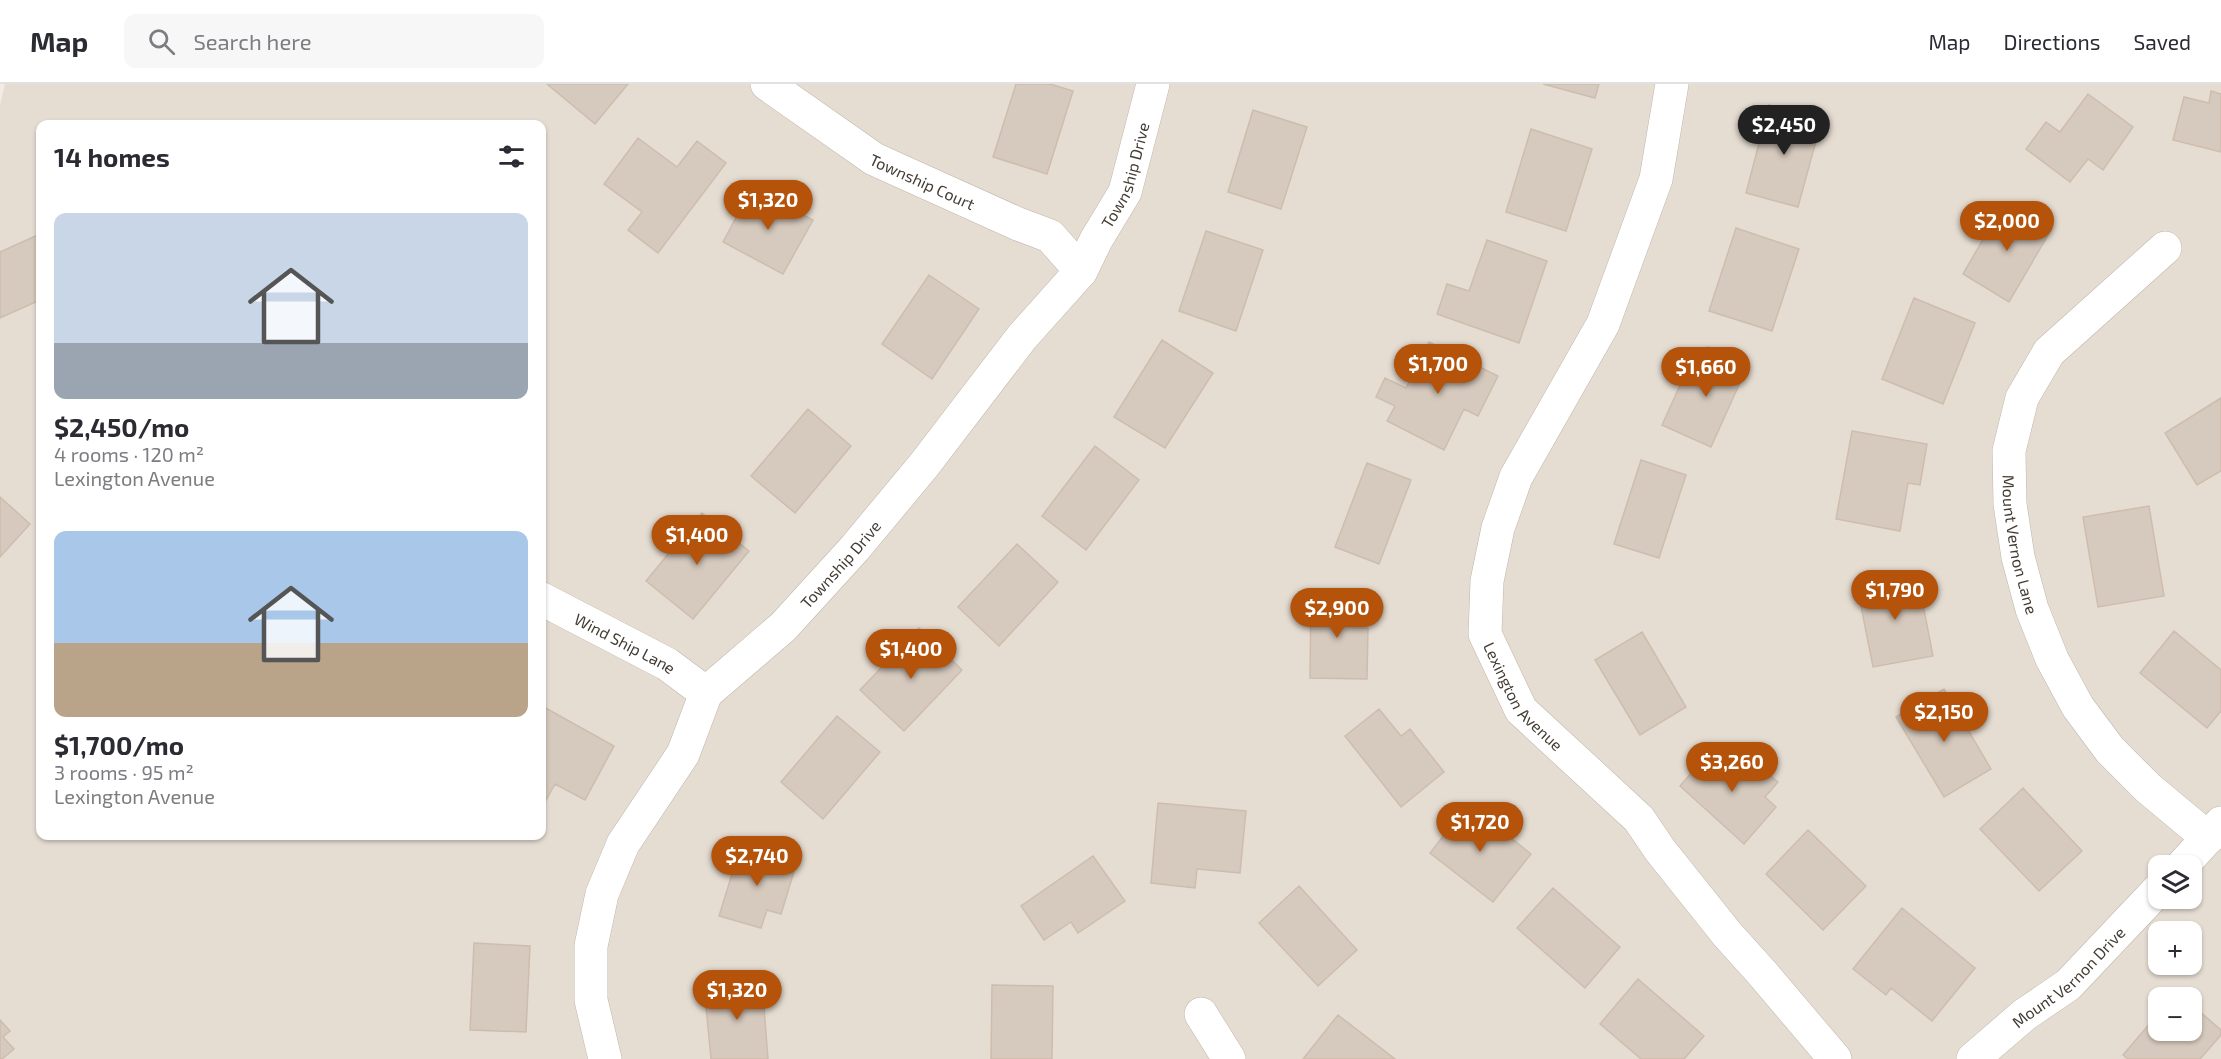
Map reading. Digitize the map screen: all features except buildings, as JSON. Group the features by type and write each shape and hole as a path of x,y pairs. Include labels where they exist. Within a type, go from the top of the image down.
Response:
{"street":[{"name":"Township Court","path":"767,84 874,159 1018,224 1050,236 1081,271"},
{"name":"Township Drive","path":"605,1059 591,1000 591,946 602,894 623,844 683,754 706,693 783,627 855,548 924,465 1022,337 1081,271 1096,240 1125,192 1153,84"},
{"name":"Lexington Avenue","path":"1672,84 1656,179 1603,324 1516,477 1498,528 1487,581 1485,634 1521,710 1638,819 1659,850 1727,934 1835,1059"},
{"name":"Mount Vernon Lane","path":"2165,248 2049,352 2022,398 2009,451 2010,504 2018,557 2032,609 2052,659 2078,707 2110,750 2148,788 2215,831"},
{"name":"Wind Ship Lane","path":"546,601 667,664 706,693"},
{"path":"2192,855 2215,831"},
{"name":"Mount Vernon Drive","path":"1973,1059 2024,1015 2068,985 2148,901"},
{"path":"1201,1014 1229,1059"}],"shaded area":[{"path":"5,84 2221,84 2221,1059 0,1059 0,105"}]}
